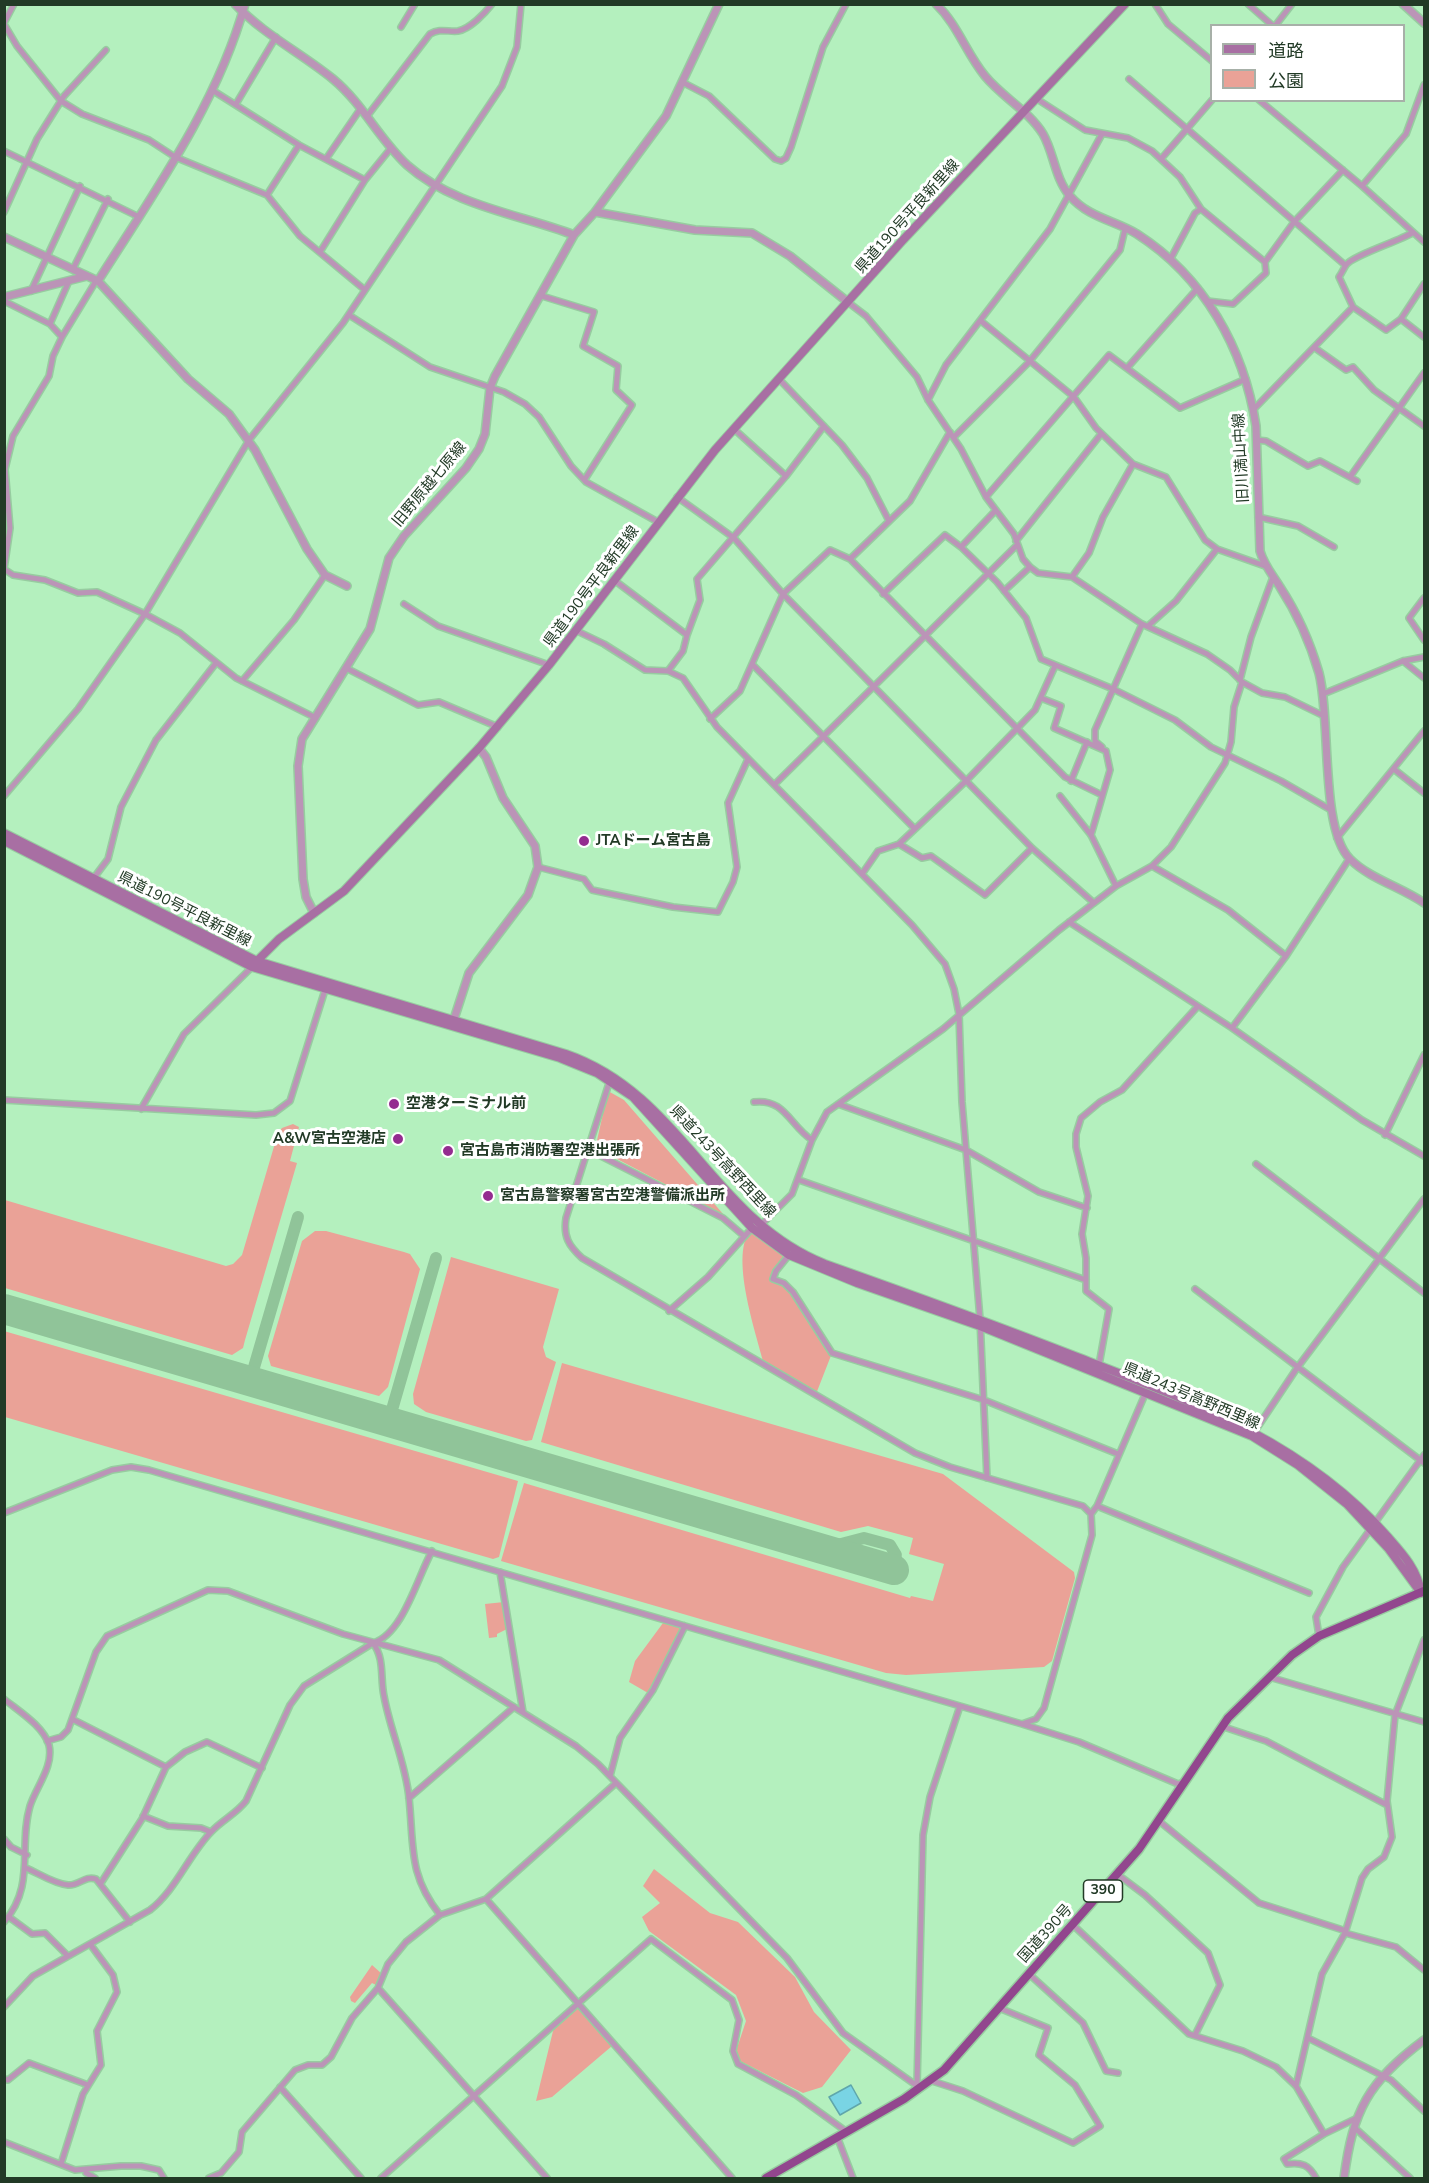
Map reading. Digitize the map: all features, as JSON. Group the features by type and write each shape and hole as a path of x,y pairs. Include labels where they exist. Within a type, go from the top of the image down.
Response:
{"highway":[{"name":"国道390号","path":"771,2177 838,2139 920,2088 944,2070 1118,1874 1160,1821 1182,1783 1221,1726 1292,1655 1319,1636 1423,1592"}],"main road":[{"name":"県道190号平良新里線","path":"254,964 279,939 344,891 479,748 549,664 677,497 734,429 902,241 1125,4"},
{"name":"県道190号平良新里線","path":"4,833 254,964"},
{"name":"県道190号平良新里線","path":"4,841 254,964"},
{"name":"県道243号高野西里線","path":"254,964 325,990 560,1058 610,1080 648,1111 756,1227 789,1255 1099,1365 1275,1450 1319,1480 1373,1524"},
{"name":"県道243号高野西里線","path":"254,964 454,1019 583,1059 623,1081 652,1106 756,1227 782,1244 808,1257 1255,1431 1321,1474 1373,1524 1415,1572 1423,1592"}],"street":[{"path":"14,4 4,23 16,46 61,101 82,114 149,140 175,157 267,195 300,236 365,290"},
{"path":"235,4 243,13 333,79 368,114 391,148 415,170 435,184 490,209 536,221 574,235"},
{"path":"245,4 212,90 139,217 62,337 53,356 49,376 13,436 5,469 10,528 4,569 14,575 45,580 78,593 97,592 145,614 180,633 242,681 316,718"},
{"path":"401,27 415,4"},
{"path":"368,114 430,34 441,30 459,31 492,4"},
{"path":"4,796 78,709 145,614 249,440 349,315 511,69 518,47 520,4"},
{"name":"旧野原越七原線","path":"314,913 306,897 303,879 298,766 302,739 348,669 370,630 389,558 404,537 466,468 479,449 485,434 490,388 542,296 558,261 574,235 595,212 666,116 719,4"},
{"path":"682,82 709,96 775,159 781,161 786,159 823,47 846,4"},
{"name":"旧川満山中線","path":"936,4 956,28 985,76 1024,113 1043,135 1061,182 1070,196 1089,213 1125,229 1150,244 1170,260 1198,288 1235,350 1246,379 1253,410 1260,551 1265,566 1308,639 1323,694 1331,810 1337,838 1349,858 1388,884 1425,903"},
{"path":"1155,4 1168,24 1210,60"},
{"path":"1248,4 1272,24"},
{"path":"1276,24 1292,4"},
{"path":"1403,4 1425,23"},
{"path":"236,104 276,38"},
{"path":"4,212 37,139 61,101 106,50"},
{"path":"1129,79 1188,127 1345,265"},
{"path":"1362,186 1406,135 1425,85"},
{"path":"212,90 299,145 365,180"},
{"path":"1037,99 1085,130 1128,138 1152,151 1180,177 1201,208 1265,262"},
{"path":"1161,159 1210,102"},
{"path":"1260,102 1362,186 1412,233 1425,242"},
{"path":"326,159 361,108"},
{"path":"928,400 945,365 1050,229 1102,134"},
{"path":"267,195 299,145"},
{"path":"320,252 365,180 391,148"},
{"path":"4,151 80,186 139,217"},
{"path":"1207,301 1233,304 1266,273 1265,262 1294,222 1343,170"},
{"path":"31,291 80,186"},
{"path":"73,269 108,200"},
{"path":"1170,260 1195,213 1201,208"},
{"path":"595,212 695,230 752,233 790,256 866,316 906,361 1030,567 1038,573 1072,577 1145,625 1198,649 1241,681 1262,693 1285,697 1324,716"},
{"path":"850,559 910,501 952,435 1029,362 1120,250 1125,229"},
{"path":"1412,233 1386,247 1357,256 1345,265 1339,277 1353,307 1386,330 1401,318 1425,284"},
{"path":"4,237 97,281 188,379 229,414 249,440 294,528 325,575 347,586"},
{"path":"4,299 87,276"},
{"path":"50,324 69,281"},
{"path":"1127,368 1198,288"},
{"path":"542,296 594,312 583,346 618,366 616,390 632,405 585,479"},
{"path":"4,299 50,324 62,337"},
{"path":"1253,410 1353,307"},
{"path":"349,315 430,367 514,397 533,410 571,466 586,482 658,522"},
{"path":"1401,318 1425,337"},
{"path":"981,321 1074,397 1101,434 1133,464 1166,477 1192,523 1205,540 1218,549 1265,566"},
{"path":"1315,348 1347,370 1353,367 1374,390 1425,426"},
{"path":"986,497 1109,355 1180,408 1246,379"},
{"path":"1350,477 1425,373"},
{"path":"779,379 824,426 867,478 889,521"},
{"path":"668,671 683,651 700,600 697,579 786,476 824,426"},
{"path":"734,429 786,476"},
{"path":"774,785 1017,543 1101,434"},
{"path":"1256,440 1266,441 1308,466 1320,461 1357,481"},
{"path":"1072,577 1089,553 1104,517 1133,464"},
{"path":"677,497 734,538 783,594 873,687 1032,848 1094,903"},
{"path":"961,547 996,510"},
{"path":"1258,517 1298,526 1334,547"},
{"path":"884,594 945,535 988,573 1026,618 1041,659 1113,689 1175,720 1212,747 1331,810"},
{"path":"1091,835 1110,770 1106,751 1095,741 1095,730 1113,689 1145,625 1176,601 1218,549"},
{"path":"710,719 740,691 783,594 830,550 850,559 1015,728 1071,781 1102,795"},
{"path":"1004,591 1030,567"},
{"path":"242,681 294,620 325,575"},
{"path":"669,1311 708,1276 744,1236 792,1194 822,1119 838,1104 899,1062 1094,903 1116,886 1152,866 1172,847 1209,791 1228,754 1234,707 1251,637 1273,577"},
{"path":"614,580 687,635"},
{"path":"1425,598 1409,618 1425,640"},
{"path":"404,604 438,626 549,664"},
{"path":"575,630 604,644 645,670 668,671 683,678 710,719 936,951 951,978 959,1014 966,1150 980,1323 987,1478"},
{"path":"1323,694 1403,661 1425,657"},
{"path":"1403,661 1425,678"},
{"path":"93,879 108,859 121,807 156,740 216,663"},
{"path":"752,664 914,828"},
{"path":"862,874 878,851 899,844 967,780 1015,728 1035,710 1055,666"},
{"path":"348,669 418,705 439,702 498,727"},
{"path":"1041,698 1061,706 1054,729 1106,751"},
{"path":"1337,838 1425,731"},
{"path":"1071,781 1087,742"},
{"path":"454,1019 468,973 528,895 538,867 535,846 503,798 486,757 479,748"},
{"path":"538,867 584,879 592,890 673,907 718,912 734,882 737,867 728,803 748,759"},
{"path":"1395,770 1425,793"},
{"path":"1060,796 1091,835 1116,886"},
{"path":"899,844 922,858 931,856 985,895 1032,848"},
{"path":"1232,1028 1286,956 1349,858"},
{"path":"1152,866 1228,910 1286,956"},
{"path":"1070,922 1232,1028 1385,1135 1425,1156"},
{"path":"141,1109 184,1034 254,964"},
{"path":"4,1100 267,1115 281,1109 290,1101 297,1086 325,990"},
{"path":"1099,1365 1109,1309 1086,1291 1083,1234 1088,1196 1076,1147 1076,1134 1082,1118 1100,1102 1122,1090 1198,1006"},
{"path":"1385,1135 1425,1055"},
{"path":"610,1080 566,1218 565,1233 569,1246 592,1264 669,1311 915,1453 987,1478 1083,1506 1091,1514 1092,1535 1044,1708 1036,1719 1022,1724"},
{"path":"754,1102 764,1101 777,1104 812,1140"},
{"path":"838,1104 966,1150 1039,1192 1087,1208"},
{"path":"587,1149 723,1218 744,1236"},
{"path":"1256,1164 1425,1293"},
{"path":"799,1180 1086,1280"},
{"path":"1255,1431 1297,1368 1425,1199"},
{"path":"789,1255 776,1271 773,1280 784,1283 793,1292 832,1353 984,1400 1118,1454"},
{"path":"1195,1289 1297,1368 1423,1460 1373,1524 1321,1605 1315,1624 1319,1636"},
{"path":"1091,1514 1098,1506 1118,1454 1148,1388"},
{"path":"4,1513 112,1470 131,1467 162,1473 1022,1724 1079,1742 1178,1784 1182,1783"},
{"path":"1098,1506 1309,1593"},
{"path":"4,2007 33,1976 130,1922 161,1900 211,1832 241,1808 290,1705 304,1686 373,1643 383,1640 399,1622 432,1551"},
{"path":"501,1572 523,1712"},
{"path":"47,1741 65,1734 96,1652 107,1636 182,1599 208,1590 228,1591 294,1617 373,1643 439,1660 587,1754 787,1958 843,2033 920,2088"},
{"path":"610,1776 620,1738 653,1690 685,1626"},
{"path":"1296,2086 1322,1974 1346,1932 1362,1878 1368,1869 1384,1857 1392,1837 1387,1804 1395,1715 1425,1640"},
{"path":"373,1643 381,1664 383,1694 410,1798 413,1859 427,1897 440,1916"},
{"path":"1269,1677 1425,1722"},
{"path":"4,1699 40,1730 47,1741 50,1754 48,1766 29,1812 26,1868 19,1898 7,1919 32,1934 45,1933 68,1956"},
{"path":"920,2088 915,2081 923,1835 930,1797 960,1706"},
{"path":"410,1798 514,1707"},
{"path":"72,1719 166,1767"},
{"path":"1221,1726 1266,1741 1387,1804"},
{"path":"101,1883 143,1816 166,1767 184,1752 207,1742 262,1768"},
{"path":"209,2178 221,2173 239,2152 242,2132 295,2070 326,2063 352,2018 378,1988 388,1964 397,1952 440,1916 486,1899 616,1783"},
{"path":"143,1816 168,1826 201,1828 211,1832"},
{"path":"1160,1821 1259,1903 1396,1947 1425,1970"},
{"path":"4,1839 11,1847 27,1855"},
{"path":"26,1868 66,1885 88,1878 101,1883 130,1922"},
{"path":"1118,1874 1145,1895 1208,1953 1220,1985 1195,2035"},
{"path":"486,1899 732,2178"},
{"path":"1073,1925 1189,2034 1243,2051 1276,2067 1296,2086 1324,2134"},
{"path":"381,2178 649,1940 654,1939 734,2003 739,2027 733,2051 738,2064 796,2095 847,2132"},
{"path":"61,2164 87,2085 101,2064 98,2027 109,2013 117,1992 113,1975 90,1944"},
{"path":"1029,1974 1083,2023 1084,2029 1095,2043 1096,2054 1106,2071 1118,2073"},
{"path":"378,1988 546,2178"},
{"path":"929,2080 992,2104 1073,2143 1100,2126 1075,2085 1039,2055 1048,2028 999,2008"},
{"path":"1308,2038 1381,2077 1391,2080 1425,2111"},
{"path":"1344,2178 1355,2119 1368,2093 1381,2077 1425,2040"},
{"path":"4,2079 8,2080 29,2063 87,2085"},
{"path":"280,2088 361,2178"},
{"path":"1316,2178 1309,2167 1301,2162 1287,2164 1284,2159 1324,2134 1355,2119"},
{"path":"1355,2128 1410,2178"},
{"path":"838,2139 853,2178"},
{"path":"4,2152 6,2142 94,2178"},
{"path":"86,2174 106,2166 141,2166 159,2170 164,2178"}],"green space":[{"path":"608,1091 624,1100 724,1215 598,1149 596,1145"},
{"path":"293,1124 299,1127 290,1161 297,1163 243,1348 232,1355 5,1288 5,1200 226,1266 233,1264 242,1255 278,1133 282,1128"},
{"path":"752,1228 789,1255 774,1279 784,1283 832,1353 816,1394 764,1365 750,1314 743,1274 745,1240"},
{"path":"315,1231 326,1231 410,1254 420,1269 388,1387 379,1396 271,1366 268,1356 302,1241"},
{"path":"451,1257 559,1289 543,1347 546,1357 556,1362 532,1440 526,1441 426,1412 414,1404 413,1394"},
{"path":"4,1331 518,1481 499,1557 493,1559 5,1417"},
{"path":"562,1363 943,1474 1074,1572 1075,1578 1052,1661 1044,1667 906,1675 886,1673 501,1561 524,1483 910,1598 911,1596 933,1601 944,1564 909,1554 913,1538 868,1526 841,1532 541,1442"},
{"path":"504,1602 507,1629 497,1634 497,1637 489,1638 485,1604"},
{"path":"663,1623 681,1628 648,1693 629,1682 635,1661"},
{"path":"654,1869 710,1913 738,1922 795,1977 814,2012 851,2050 822,2087 803,2093 740,2061 736,2051 746,2021 736,1995 649,1931 642,1917 660,1903 643,1886"},
{"path":"372,1965 382,1974 376,1985 372,1983 355,2003 351,2001 350,1997"},
{"path":"577,2006 612,2046 552,2097 536,2101 554,2027"}],"water":[{"path":"851,2085 861,2103 840,2115 829,2097"}],"taxiway":[{"path":"250,1381 298,1217"},
{"path":"389,1420 436,1258"},
{"path":"822,1549 864,1538 890,1545 896,1555 893,1564 883,1567"}],"runway":[{"path":"4,1309 894,1570"}],"place":[{"name":"JTAドーム宮古島","path":"584,841"},
{"name":"空港ターミナル前","path":"394,1104"},
{"name":"A&W宮古空港店","path":"398,1139"},
{"name":"宮古島市消防署空港出張所","path":"448,1151"},
{"name":"宮古島警察署宮古空港警備派出所","path":"488,1196"}]}
